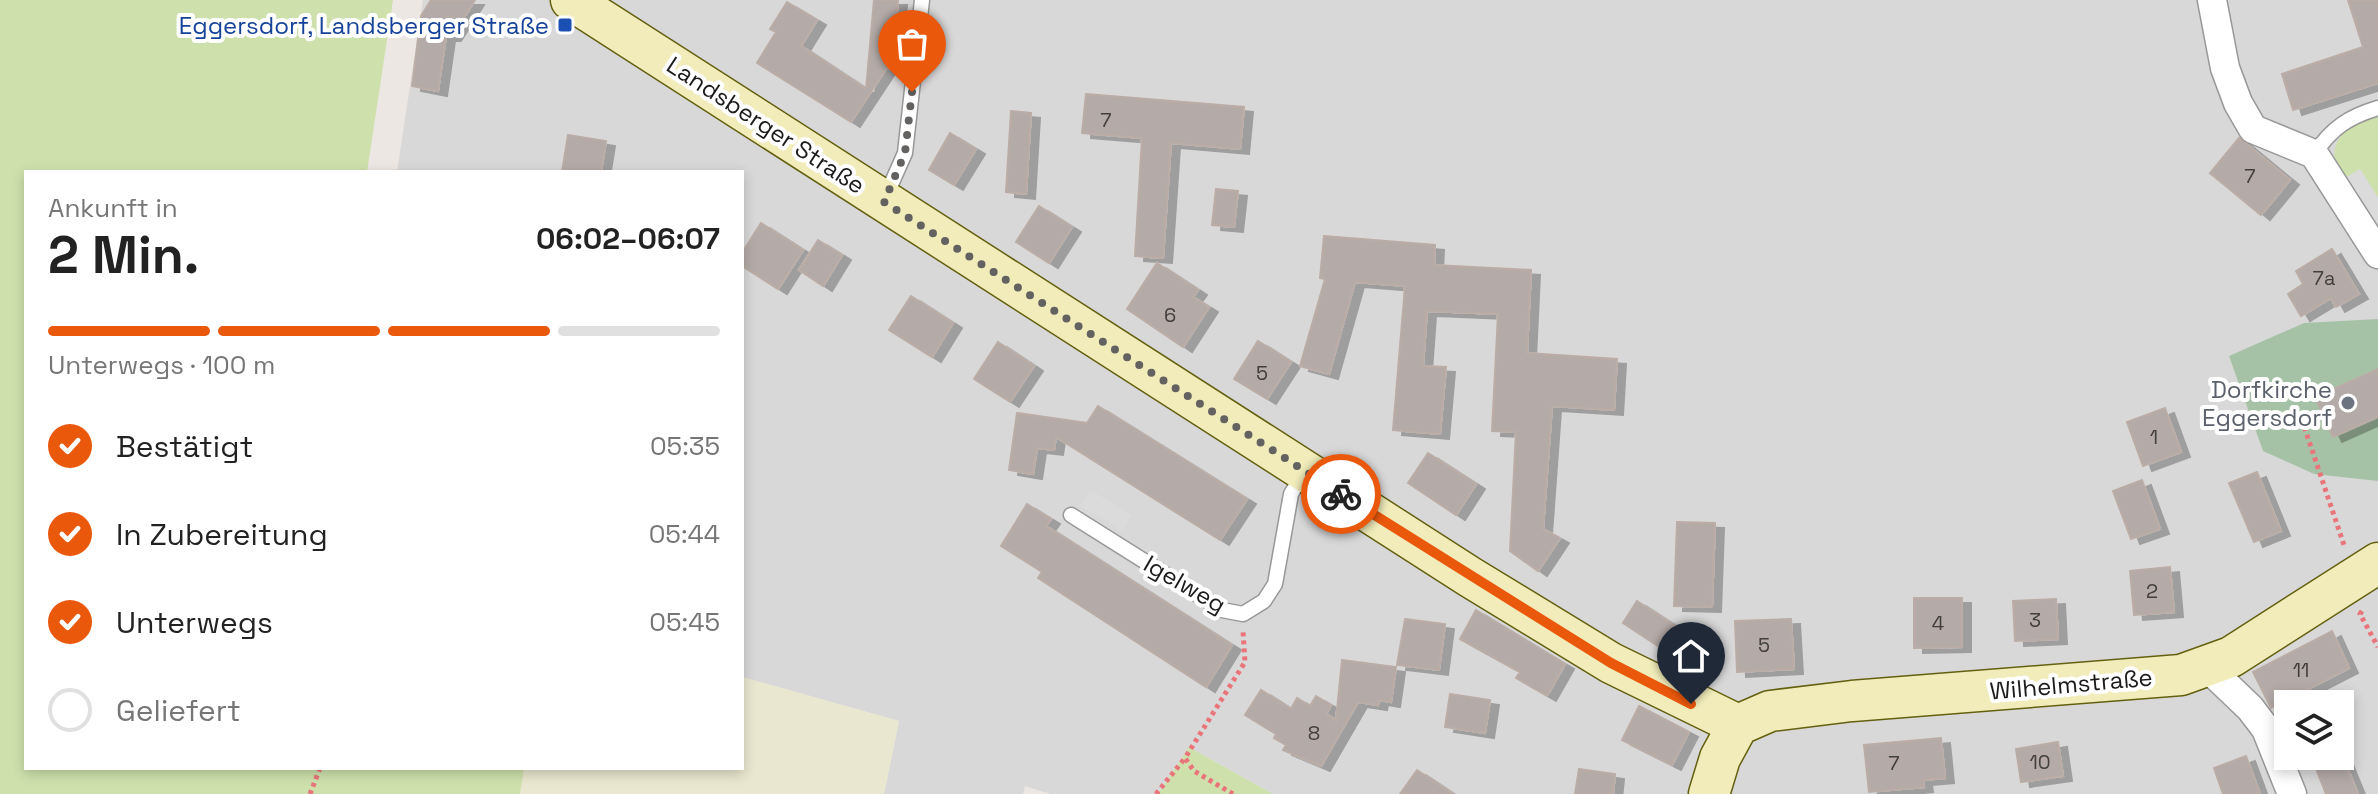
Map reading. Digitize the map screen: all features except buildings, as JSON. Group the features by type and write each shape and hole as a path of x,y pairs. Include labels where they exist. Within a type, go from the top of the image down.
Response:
{"main road":[{"name":"Landsberger Straße","path":"571,0 1304,471 1611,663 1738,725"},
{"name":"Wilhelmstraße","path":"1738,725 1770,711 2181,675 2231,657 2364,562"},
{"path":"1709,794 1720,758 1738,725"}],"street":[{"path":"2212,0 2225,68 2238,103 2253,129 2314,154 2378,254"},
{"path":"2207,667 2266,729 2292,794"}],"lane":[{"path":"884,202 905,153 922,0"},
{"path":"2314,154 2330,132 2350,117 2378,108"},
{"name":"Igelweg","path":"1071,515 1222,610 1243,614 1264,601 1275,584 1291,494 1304,471"}],"path":[{"path":"2310,423 2304,426 2364,562"},
{"path":"1156,794 1185,758 1245,662 1243,614"},
{"path":"1185,758 1194,771 1233,794"},
{"path":"310,794 319,770"}],"shaded area":[{"path":"423,0 2378,0 2378,794 1273,794 1189,747 1158,794 1050,794 1025,786 1023,794 884,794 899,721 744,678 744,170 397,170"},
{"path":"2360,169 2378,198 2378,236 2342,180"},
{"path":"1090,490 1132,515 1123,530 1080,506"},
{"path":"744,678 899,721 884,794 230,794 234,770 744,770"}],"green space":[{"path":"0,0 393,0 367,170 24,170 24,770 524,770 520,794 0,794"},
{"path":"2378,114 2378,198 2360,169 2342,180 2335,155 2340,138 2347,131"},
{"path":"2378,319 2378,481 2314,474 2263,451 2229,356 2304,323"},
{"path":"1189,747 1273,794 1158,794"}],"way so far":[{"path":"912,92 905,153 884,202 1341,494"}],"place":[{"name":"Eggersdorf, Landsberger Straße","path":"565,25"},
{"name":"Dorfkirche Eggersdorf","path":"2348,403"}],"route":[{"path":"1341,494 1611,663 1691,704"}]}
